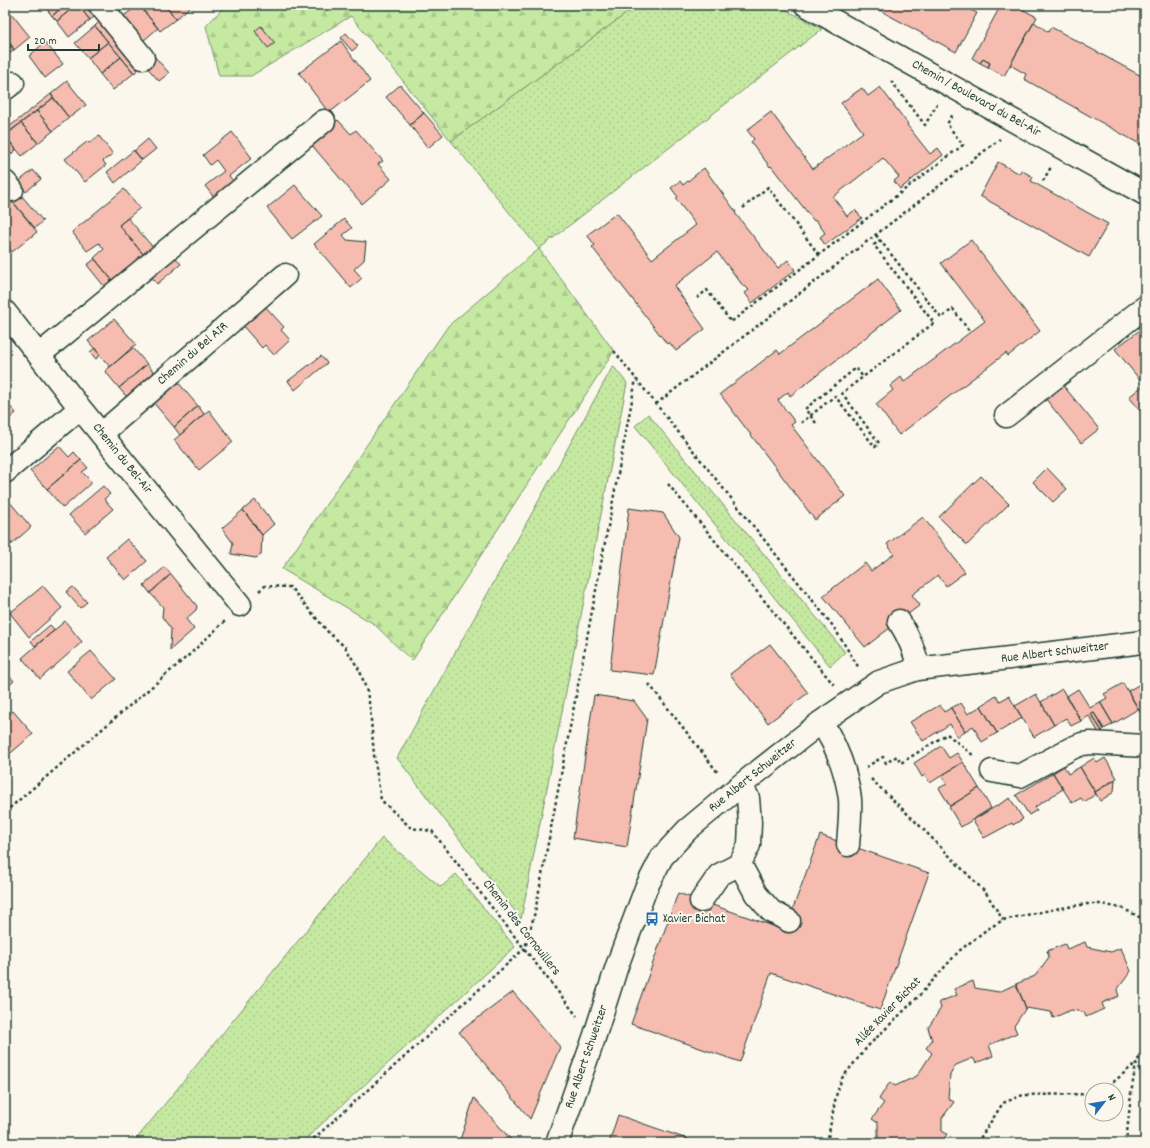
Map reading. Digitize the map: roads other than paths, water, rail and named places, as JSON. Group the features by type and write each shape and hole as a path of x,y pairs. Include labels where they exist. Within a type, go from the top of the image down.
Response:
{"street":[{"name":"Chemin / Boulevard du Bel-Air","path":"806,5 1145,194"},
{"path":"104,6 143,58"},
{"path":"39,355 324,121"},
{"name":"Chemin du Bel AIR","path":"101,434 285,275"},
{"path":"1006,416 1145,307"},
{"name":"Chemin du Bel-Air","path":"5,312 80,408 240,605"},
{"path":"5,472 80,408"},
{"path":"899,621 909,638 919,669"},
{"name":"Rue Albert Schweitzer","path":"557,1143 594,1038 617,966 646,888 662,857 687,830 737,788 821,722 879,682 919,669 1145,641"},
{"path":"821,722 837,749 852,770 848,845"},
{"path":"992,771 1020,776 1082,744 1145,746"},
{"path":"701,901 720,875 740,864 749,845 750,822 748,798 737,788"},
{"path":"740,864 756,894 772,911 789,921"}],"place":[{"name":"Xavier Bichat","path":"652,919"}]}
